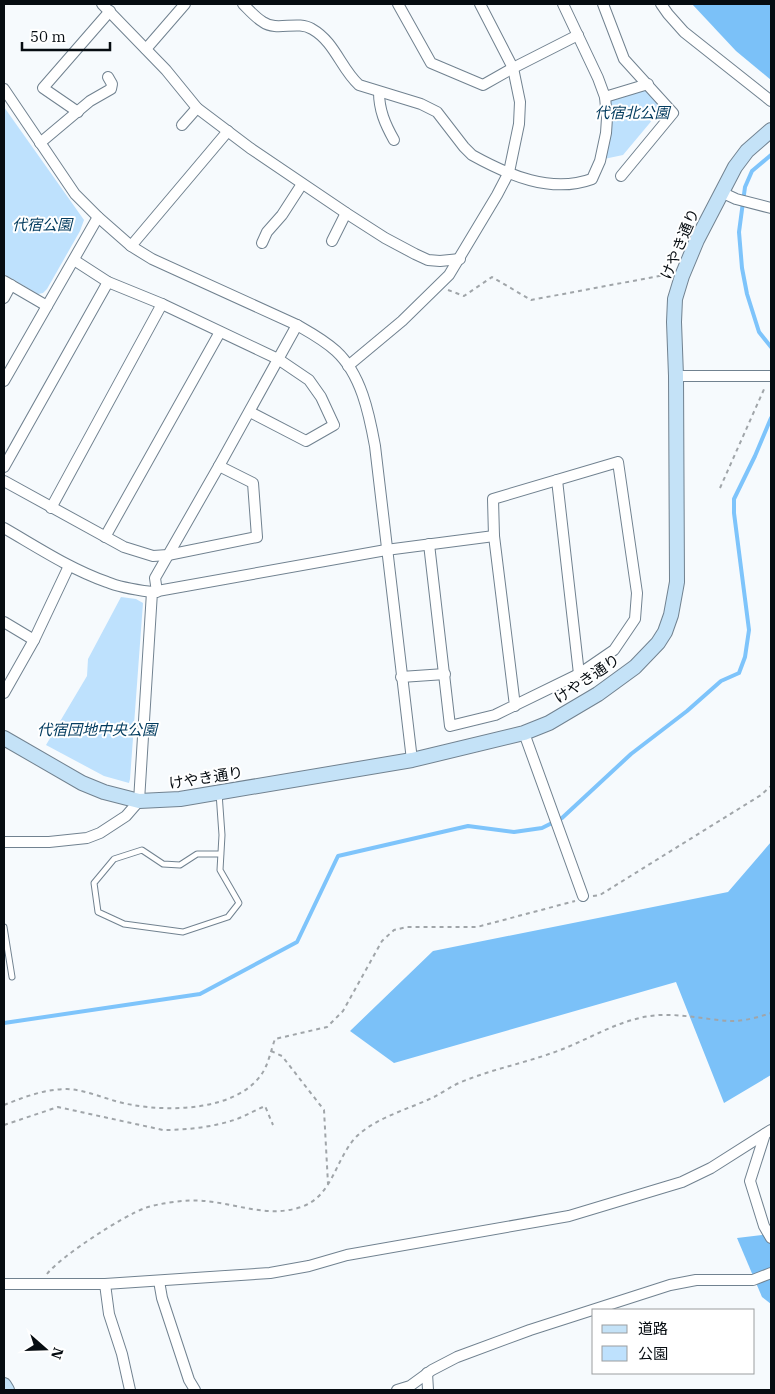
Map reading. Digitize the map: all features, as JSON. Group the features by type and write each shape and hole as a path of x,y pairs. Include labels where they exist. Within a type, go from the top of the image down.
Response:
{"street":[{"path":"146,49 185,4"},
{"path":"243,4 264,23 272,26 301,24 312,29 326,39 352,79 359,86 421,104 437,112 472,155 533,182 552,185 592,179 600,161 607,118 605,97 563,4"},
{"path":"398,4 431,63 483,85 578,35"},
{"path":"348,366 402,321 438,287 460,259 509,172 519,124 520,102 513,68 480,4"},
{"path":"603,4 624,59 673,113 622,176"},
{"path":"661,4 684,32 771,102"},
{"path":"78,112 43,88 106,8 166,70 197,108 302,184 385,238 428,260 460,259"},
{"path":"40,143 90,101 111,88 112,84 108,77"},
{"path":"605,97 648,84"},
{"path":"4,90 75,194 98,218 131,246 152,259 297,325 319,337 337,352 356,379 370,422 375,446 412,760"},
{"path":"379,92 379,104 385,125 394,140"},
{"path":"182,125 197,108"},
{"name":"けやき通り","path":"4,738 82,783 104,792 139,801 180,799 412,760 524,733 549,723 598,694 649,654 665,632 671,615 677,582 674,322 676,299 682,276 697,240 735,167 747,151 771,130"},
{"path":"131,246 228,131"},
{"path":"262,243 267,232 282,215 302,184"},
{"path":"721,192 736,199 771,208"},
{"path":"332,241 346,213"},
{"path":"4,381 98,218"},
{"path":"74,260 108,282 162,304 278,359 309,380 322,397 334,425 306,441 250,412"},
{"path":"4,467 108,282"},
{"path":"4,298 7,283 47,306"},
{"path":"51,508 162,304"},
{"path":"4,842 50,842 87,838 100,833 126,816 139,801 155,592 154,578 250,412 297,325"},
{"path":"105,537 220,332"},
{"path":"676,376 771,376"},
{"path":"430,544 450,726 495,715 515,706 580,674 614,650 635,619 637,593 618,462 493,499 494,536 515,706"},
{"path":"4,481 124,548 153,556 257,537 253,483 219,466"},
{"path":"557,480 580,674"},
{"path":"4,528 69,566 106,582 124,588 155,592 386,550 494,536"},
{"path":"4,693 34,640 69,566"},
{"path":"4,622 34,640"},
{"path":"401,677 445,674"},
{"path":"524,733 583,896"},
{"path":"768,1132 750,1181 764,1226 771,1238"},
{"path":"4,1284 105,1284 270,1273 309,1266 347,1255 569,1216 682,1182 711,1168 768,1132"},
{"path":"597,1309 670,1285 696,1280 753,1280 771,1273"},
{"path":"159,1281 162,1298 189,1380 195,1390"},
{"path":"105,1284 109,1314 122,1354 130,1390"},
{"path":"397,1390 410,1386 457,1357 592,1311"},
{"path":"427,1374 428,1390"},
{"path":"4,1385 6,1390"}],"lane":[{"path":"219,793 222,835 221,854 220,870 239,903 228,917 183,932 124,924 98,912 94,883 114,858 142,850 163,864 180,865 197,854 221,854"},
{"path":"4,927 12,976"}],"path":[{"path":"438,287 464,296 492,277 531,300 666,274 682,276"},
{"path":"720,488 771,376"},
{"path":"4,1104 32,1094 68,1089 132,1105 160,1109 180,1109 214,1103 236,1095 251,1086 262,1074 275,1039 327,1027 344,1011 382,941 394,930 407,927 478,927 573,902 583,896 600,895 761,795 771,786"},
{"path":"42,1284 48,1272 66,1256 99,1234 144,1209 171,1203 204,1200 258,1211 287,1210 302,1207 317,1199 328,1187 353,1140 359,1134 388,1117 435,1097 457,1084 500,1068 553,1053 631,1020 650,1016 666,1014 733,1021 771,1013"},
{"path":"271,1051 282,1056 324,1110 328,1187"},
{"path":"4,1125 58,1107 163,1130 177,1130 219,1124 237,1119 266,1106 273,1125"}],"green space":[{"name":"代宿北公園","path":"648,89 664,106 623,155 604,159 612,129 610,104 613,97"},
{"name":"代宿公園","path":"4,107 84,220 80,231 47,289 43,293 38,294 4,274"},
{"name":"代宿団地中央公園","path":"121,597 136,599 143,603 129,783 104,776 46,745 87,676 88,659"}],"shaded area":[{"path":"692,4 771,4 771,80 736,51"},
{"path":"771,842 771,1075 724,1103 676,982 394,1063 350,1031 433,951 728,892"},
{"path":"771,1234 771,1304 762,1297 737,1238"}],"waterway":[{"path":"771,155 752,171 745,187 739,232 742,268 747,294 759,332 771,347"},
{"path":"4,1023 200,994 297,942 338,856 468,826 514,832 542,828 562,818 631,754 687,711 721,681 739,673 745,657 749,630 734,513 734,499 771,418"}]}
